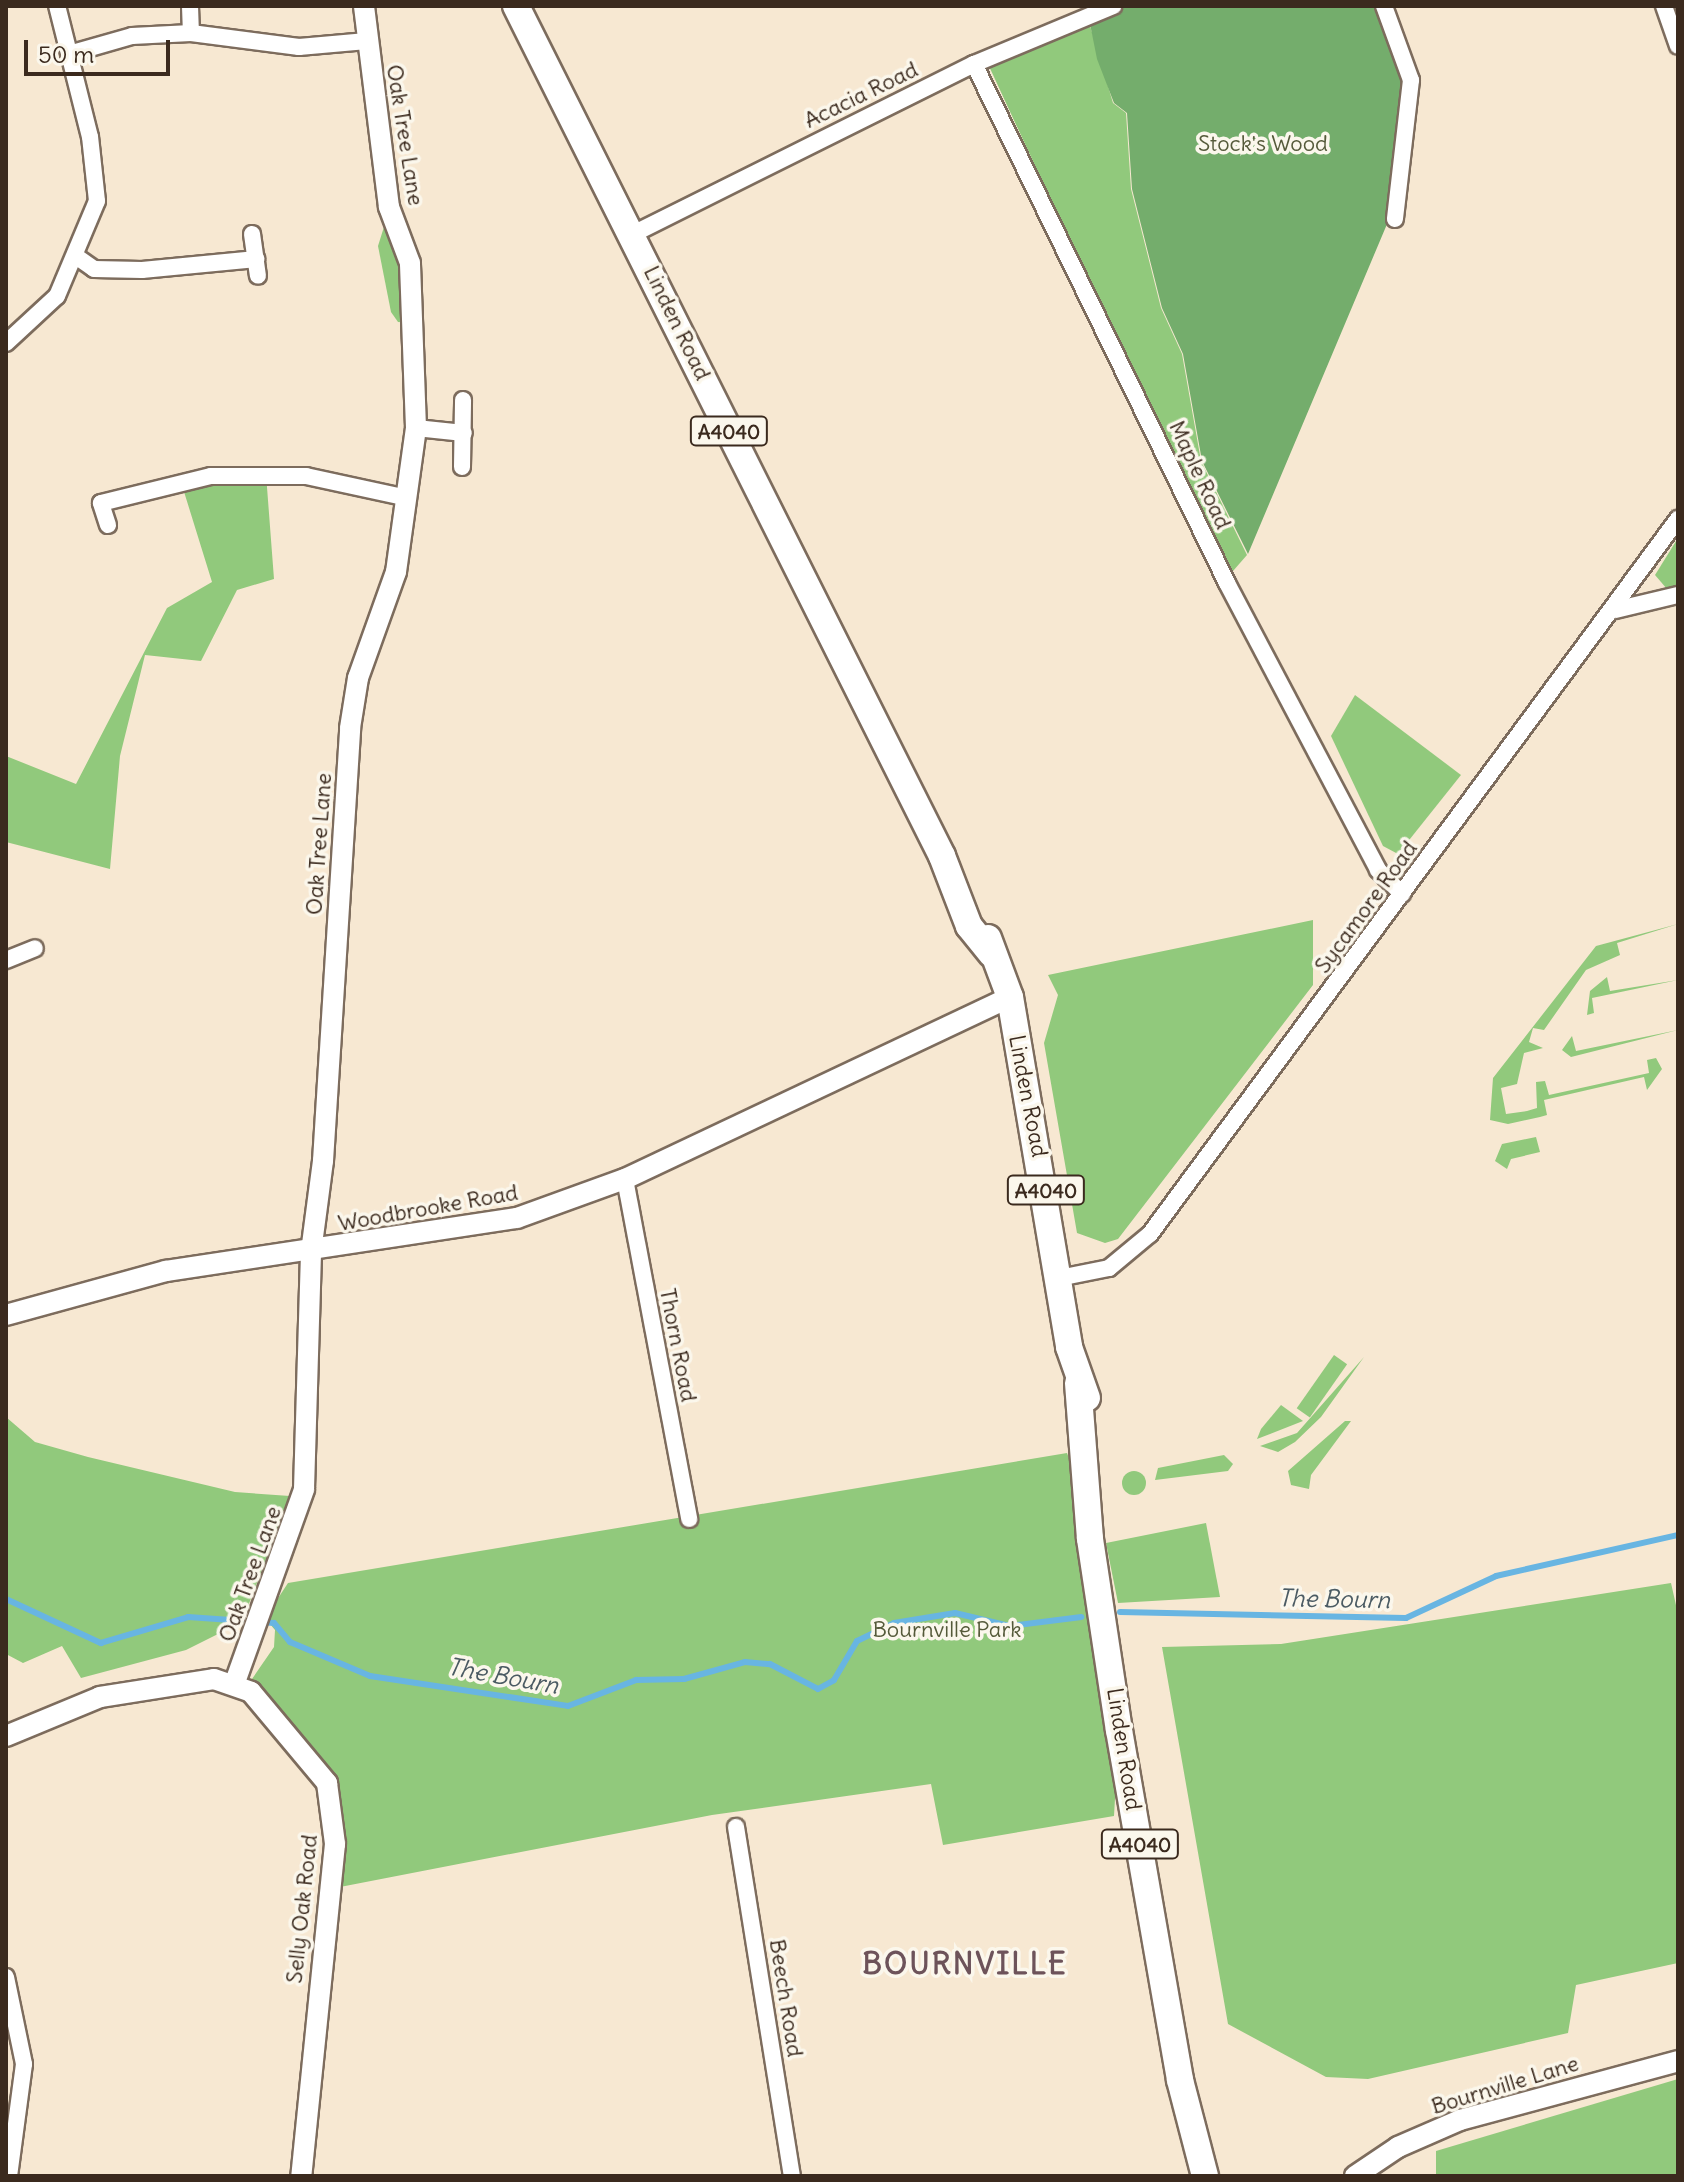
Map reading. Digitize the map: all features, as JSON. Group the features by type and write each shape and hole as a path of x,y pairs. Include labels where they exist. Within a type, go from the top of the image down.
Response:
{"highway":[{"name":"Linden Road","path":"516,6 633,234 942,856 982,916 992,954 1010,997 1078,1383 1088,1509 1180,2080 1205,2176"}],"street":[{"path":"6,343 57,296 77,257 97,201 57,6"},
{"path":"190,6 191,33"},
{"name":"Oak Tree Lane","path":"234,1685 304,1489 311,1252 323,1161 350,728 358,678 388,604 408,498 416,428 410,263 389,207 364,6"},
{"name":"Acacia Road","path":"633,234 974,64 1113,6"},
{"path":"1384,6 1411,80 1395,219"},
{"path":"1664,6 1678,46"},
{"path":"69,54 132,36 191,33 249,46 367,41"},
{"name":"Maple Road","path":"974,64 1227,583 1378,870 1402,894"},
{"path":"252,234 258,276"},
{"path":"77,257 94,269 142,270 256,259"},
{"path":"462,467 463,400"},
{"path":"416,428 464,433"},
{"path":"108,525 97,496 211,476 266,474 408,498"},
{"name":"Sycamore Road","path":"1059,1278 1130,1257 1615,610 1678,519"},
{"path":"1615,610 1678,595"},
{"path":"6,960 35,948"},
{"name":"Woodbrooke Road","path":"6,1315 166,1271 311,1252 517,1218 625,1179 1010,997"},
{"name":"Thorn Road","path":"625,1179 689,1519"},
{"path":"6,1736 151,1684 194,1678 234,1685"},
{"name":"Selly Oak Road","path":"234,1685 256,1697 327,1783 335,1822 301,2176"},
{"name":"Beech Road","path":"736,1827 792,2176"},
{"path":"6,1977 24,2064 9,2176"},
{"name":"Bournville Lane","path":"1355,2176 1460,2120 1678,2061"}],"green space":[{"name":"Stock's Wood","path":"1128,6 1378,6 1405,81 1390,217 1248,554 1202,461 1183,354 1162,308 1132,189 1127,113 1114,103 1097,59 1089,19"},
{"path":"1088,19 1113,103 1126,113 1131,189 1161,308 1182,354 1201,461 1247,555 1226,579 988,64"},
{"path":"389,211 413,323 398,322 391,312 378,246"},
{"path":"266,474 274,579 237,590 201,661 145,655 120,756 110,869 6,842 6,756 76,784 167,608 212,582 181,482"},
{"path":"1678,538 1678,585 1667,589 1655,575"},
{"path":"1355,695 1461,775 1398,854 1383,846 1331,736"},
{"path":"1313,920 1313,985 1118,1239 1105,1243 1077,1233 1044,1043 1058,995 1048,975"},
{"path":"1678,924 1617,943 1620,955 1586,970 1544,1030 1533,1028 1529,1042 1543,1048 1524,1053 1517,1084 1501,1088 1506,1114 1527,1111 1537,1108 1536,1082 1545,1081 1549,1095 1649,1073 1647,1060 1656,1058 1662,1069 1647,1090 1644,1077 1544,1100 1547,1115 1540,1117 1508,1124 1490,1120 1493,1078 1596,946"},
{"path":"1607,977 1610,991 1678,980 1592,998 1594,1013 1587,1015 1590,991"},
{"path":"1678,1030 1571,1057 1562,1050 1572,1036 1576,1051"},
{"path":"1536,1137 1540,1152 1511,1159 1507,1169 1495,1161 1502,1144"},
{"path":"1334,1355 1347,1364 1310,1417 1297,1408"},
{"path":"1364,1357 1321,1417 1295,1442 1278,1452 1260,1446 1297,1433"},
{"path":"1281,1405 1303,1421 1257,1439 1261,1429"},
{"path":"6,1417 35,1442 88,1457 235,1492 290,1496 242,1622 186,1650 81,1678 62,1646 23,1663 6,1654"},
{"path":"1345,1421 1351,1421 1311,1475 1309,1489 1291,1485 1288,1471"},
{"name":"Bournville Park","path":"1067,1453 1088,1509 1119,1730 1114,1816 943,1845 931,1784 712,1815 340,1887 344,1819 335,1778 252,1679 274,1647 275,1630 265,1618 288,1583"},
{"path":"1224,1455 1233,1464 1228,1471 1155,1480 1158,1468"},
{"path":"1134,1471 1143,1474 1146,1483 1143,1492 1134,1495 1125,1492 1122,1483 1125,1474"},
{"path":"1206,1523 1220,1597 1118,1603 1106,1543"},
{"path":"1671,1583 1678,1614 1678,1963 1576,1985 1568,2033 1368,2079 1326,2077 1228,2024 1162,1647 1281,1644"},
{"path":"1678,2079 1678,2176 1436,2176 1436,2151"}],"waterway":[{"name":"The Bourn","path":"1120,1612 1406,1618 1496,1576 1678,1535"},
{"name":"The Bourn","path":"6,1599 101,1643 188,1617 274,1623 290,1642 370,1676 568,1706 636,1680 684,1679 745,1662 770,1664 818,1689 834,1680 857,1641 894,1623 955,1613 1010,1626 1081,1617"}],"district":[{"name":"BOURNVILLE","path":"965,1963"}]}
